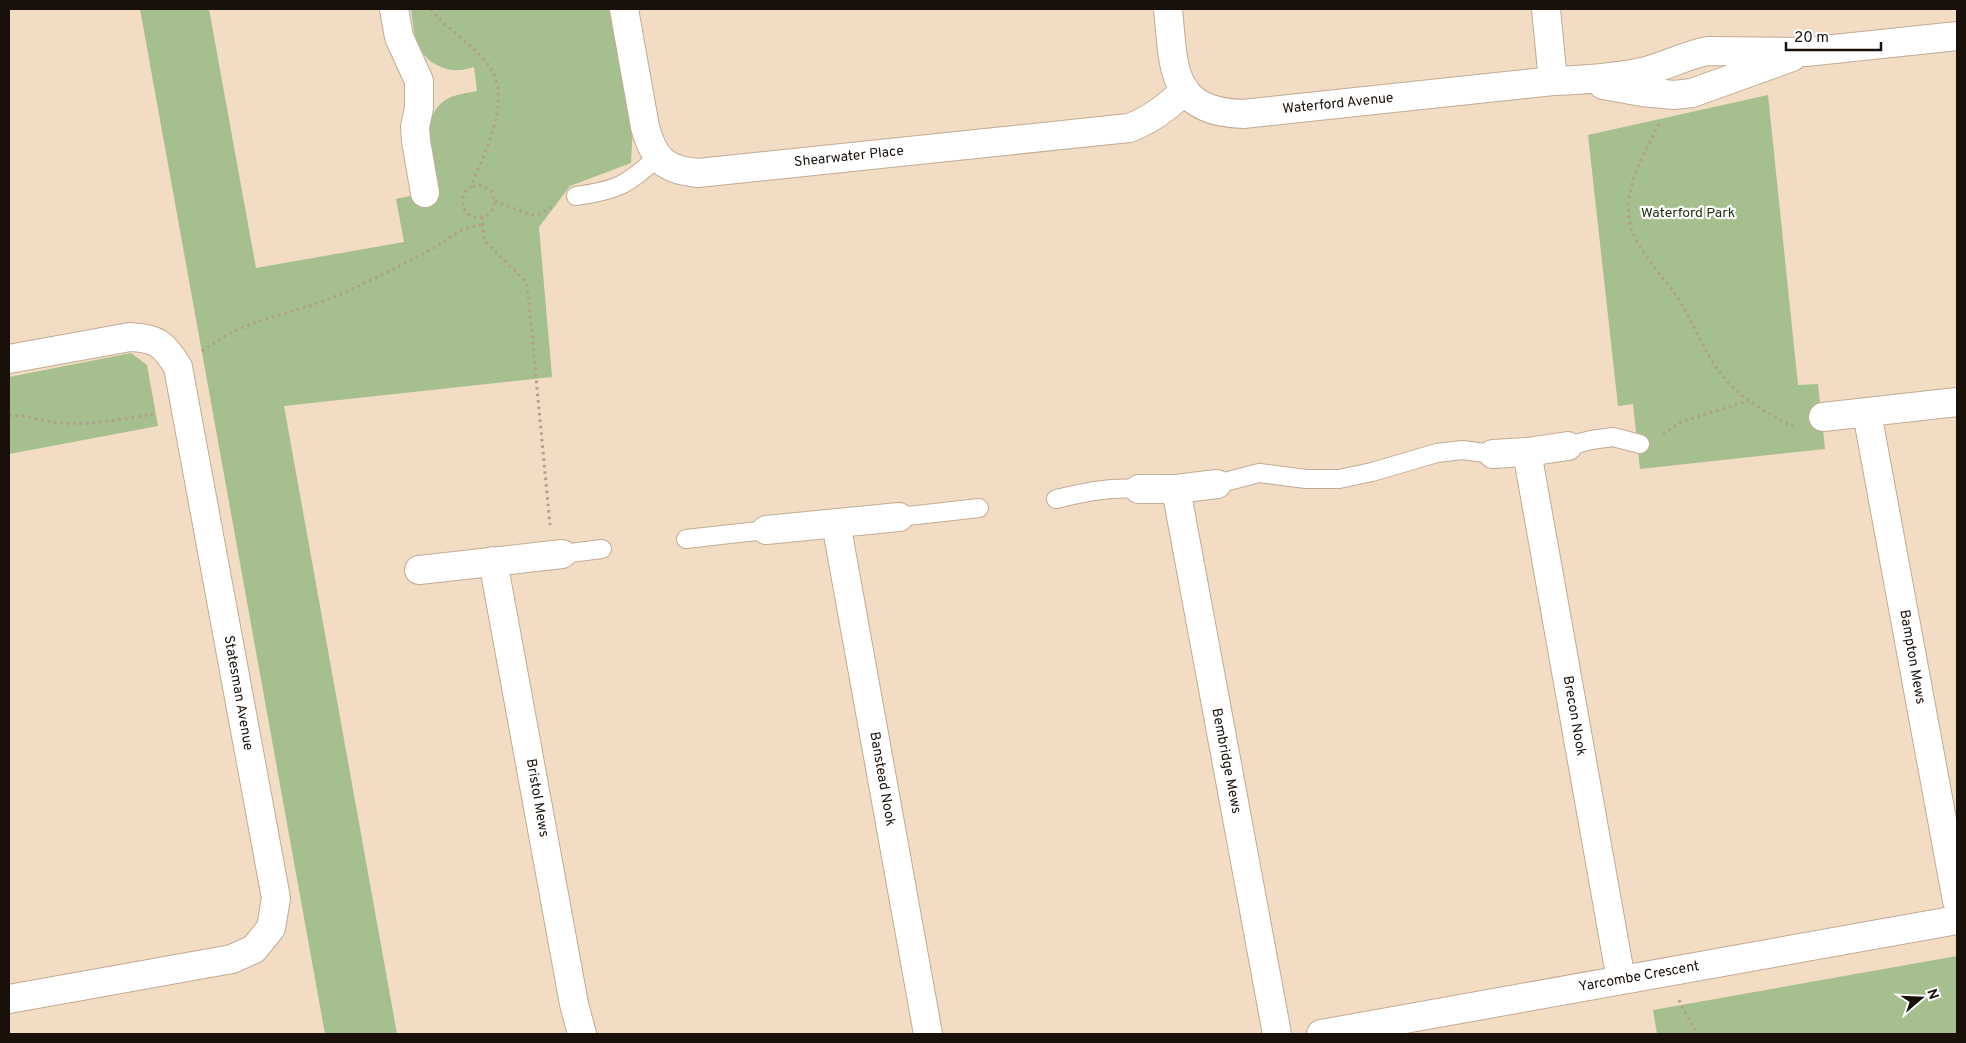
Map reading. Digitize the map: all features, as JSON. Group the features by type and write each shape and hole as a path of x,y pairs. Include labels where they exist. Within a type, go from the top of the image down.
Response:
{"street":[{"path":"394,9 399,37 418,81 419,108 415,127 425,193"},
{"name":"Shearwater Place","path":"624,9 645,127 650,144 658,157 669,168 682,172 698,174 1128,128 1153,117 1184,90"},
{"name":"Waterford Avenue","path":"1168,9 1175,68 1184,90 1194,100 1207,108 1221,113 1243,114 1553,81 1581,80 1641,72 1666,66 1694,54 1708,51 1806,52 1957,36"},
{"path":"1546,9 1553,81"},
{"name":"Waterford Avenue","path":"1581,80 1642,92 1674,95 1692,93 1806,52"},
{"name":"Statesman Avenue","path":"9,359 130,337 149,338 166,347 178,367 276,898 271,928 254,949 232,959 9,999"},
{"path":"1823,417 1957,402"},
{"name":"Bampton Mews","path":"1867,413 1957,901"},
{"path":"1493,454 1527,452 1568,446"},
{"name":"Brecon Nook","path":"1527,452 1621,980"},
{"path":"1139,489 1176,489 1217,484"},
{"name":"Bembridge Mews","path":"1176,489 1277,1034"},
{"path":"766,530 899,517"},
{"name":"Banstead Nook","path":"836,523 928,1034"},
{"path":"419,570 558,554"},
{"name":"Bristol Mews","path":"493,561 574,1004 582,1034"},
{"name":"Yarcombe Crescent","path":"1321,1034 1957,920"}],"lane":[{"path":"576,196 618,187 633,179 658,157"},
{"path":"1568,446 1613,437 1640,444"},
{"path":"1217,484 1258,473 1306,479 1339,479 1372,472 1437,453 1462,450 1493,454"},
{"path":"1056,498 1099,489 1139,489"},
{"path":"899,517 978,508"},
{"path":"686,539 766,530"},
{"path":"558,554 602,549"}],"path":[{"path":"431,9 487,63 496,78 498,105 495,120 471,187 464,194 463,204 464,210 472,216 482,217 491,212 495,201 491,191 482,185 471,187"},
{"path":"1674,95 1641,160 1631,187 1628,202 1629,219 1635,236 1679,300 1708,357 1720,373 1748,400 1792,426 1823,417"},
{"path":"495,201 531,215 539,214 576,196"},
{"path":"482,217 484,240 527,282 558,554"},
{"path":"178,367 228,334 272,317 320,302 364,284 443,243 460,230 482,225"},
{"path":"1640,444 1660,436 1681,422 1748,400"},
{"path":"9,416 16,415 59,424 104,421 186,409"}],"green space":[{"path":"140,9 209,9 256,268 404,242 396,199 437,190 429,141 432,117 438,107 447,99 477,91 474,67 449,70 439,66 425,56 417,42 411,9 611,9 633,124 631,163 570,186 539,227 552,377 284,406 397,1034 325,1034"},
{"name":"Waterford Park","path":"1768,95 1798,385 1818,384 1825,449 1640,469 1633,404 1618,406 1588,135"},
{"path":"131,353 147,365 158,426 9,454 9,377"},
{"path":"1957,956 1957,1034 1657,1034 1653,1010"}]}
